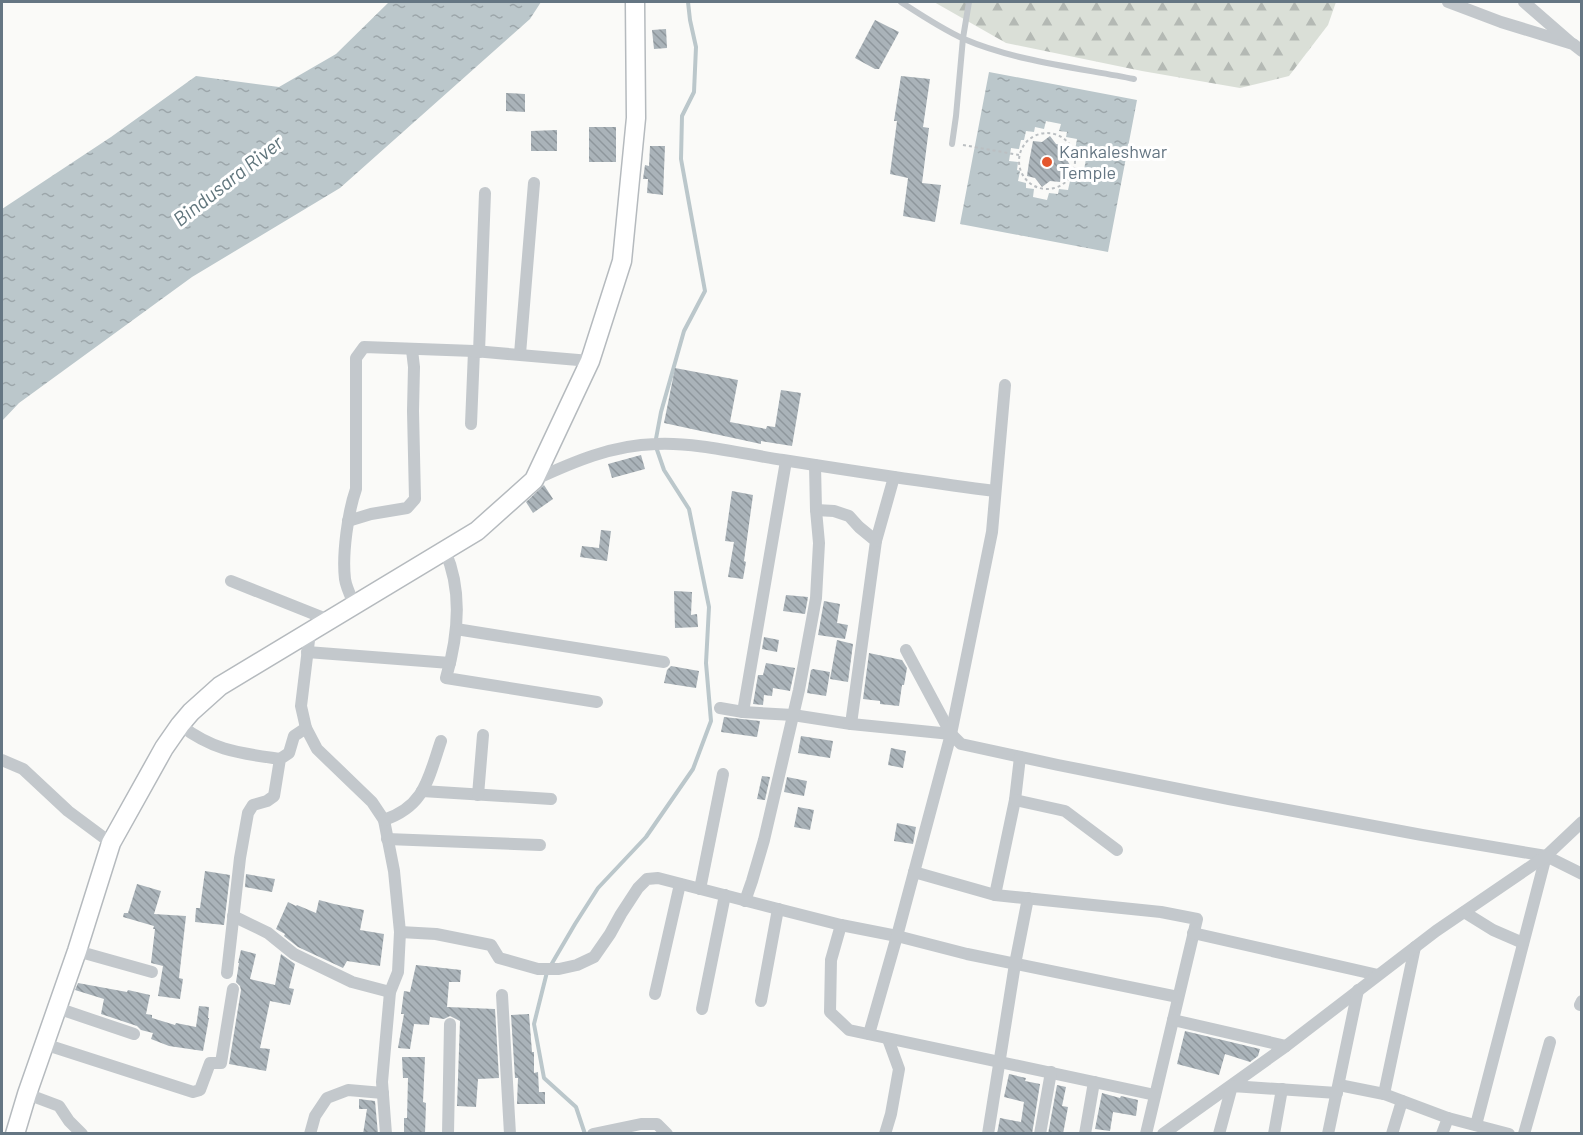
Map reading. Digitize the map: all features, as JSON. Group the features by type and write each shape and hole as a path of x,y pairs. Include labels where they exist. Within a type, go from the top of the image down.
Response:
{"main road":[{"path":"15,1134 111,843 164,748 180,725 220,686 477,531 534,480 590,361 622,261 636,118 635,2"}],"street":[{"path":"1448,2 1577,48"},
{"path":"1524,2 1577,48"},
{"path":"520,354 534,183"},
{"path":"471,424 486,193"},
{"path":"355,606 345,580 345,556 348,521 356,489 356,358 364,348 477,351 590,361"},
{"path":"348,521 371,514 407,508 414,500 412,350"},
{"path":"869,1034 951,734 992,532 1005,385"},
{"path":"534,480 573,462 608,450 656,444 689,445 995,491"},
{"path":"742,712 786,461"},
{"path":"745,901 764,840 799,690 816,598 819,543 815,465"},
{"path":"850,724 876,541 894,477"},
{"path":"816,510 834,511 849,516 876,541"},
{"path":"445,551 454,576 456,593 456,629 446,678 597,702"},
{"path":"231,581 329,620"},
{"path":"456,629 664,662"},
{"path":"310,632 301,706 306,728 317,748 372,802 384,820 394,871 400,932 398,972 390,992 382,1082 387,1134"},
{"path":"906,650 951,734 961,744 1422,836 1546,856 1581,874"},
{"path":"307,652 450,663"},
{"path":"720,708 951,734"},
{"path":"180,725 197,738 216,747 280,759 289,753 294,736 306,728"},
{"path":"478,795 483,735"},
{"path":"384,820 399,815 412,805 422,791 441,741"},
{"path":"995,895 1015,801 1020,757"},
{"path":"227,973 240,858 248,813 253,805 267,801 274,796 280,759"},
{"path":"2,760 23,769 68,811 111,843"},
{"path":"700,889 723,774"},
{"path":"422,791 551,799"},
{"path":"1015,801 1065,811 1117,850"},
{"path":"1163,1134 1286,1046 1415,947 1546,856 1581,822"},
{"path":"387,839 540,845"},
{"path":"1476,1125 1546,856"},
{"path":"914,872 995,895 1161,912 1197,919 1146,1134"},
{"path":"400,932 436,934 491,945 499,958 538,969 559,969 577,965 594,957 638,888 647,879 658,878 841,925 897,936 967,954 1178,997"},
{"path":"655,994 680,884"},
{"path":"702,1009 725,895"},
{"path":"988,1134 1028,898"},
{"path":"761,1001 778,909"},
{"path":"1464,912 1493,930 1524,944"},
{"path":"233,916 268,933 294,954 352,982 390,992"},
{"path":"841,925 831,960 830,1012 849,1030 1155,1095"},
{"path":"1193,933 1378,975"},
{"path":"1384,1094 1415,947"},
{"path":"77,951 152,972"},
{"path":"44,1044 192,1092 200,1090 210,1063 221,1063 233,989"},
{"path":"1328,1134 1358,990"},
{"path":"502,995 510,1134"},
{"path":"57,1008 134,1034"},
{"path":"1173,1020 1286,1046"},
{"path":"448,1134 450,1024"},
{"path":"885,1134 899,1069 888,1039"},
{"path":"1524,1134 1550,1042"},
{"path":"1040,1134 1051,1072"},
{"path":"1085,1134 1094,1082"},
{"path":"1232,1086 1338,1089 1384,1094 1448,1118 1506,1133"},
{"path":"1220,1134 1232,1086"},
{"path":"1274,1134 1282,1089"},
{"path":"310,1134 315,1116 327,1098 348,1090 383,1093"},
{"path":"27,1094 59,1106 82,1134"},
{"path":"1392,1134 1402,1101"},
{"path":"1442,1134 1448,1118"},
{"path":"593,1134 640,1129 657,1124 668,1134"}],"lane":[{"path":"901,2 963,38 1004,53 1134,79"},
{"path":"952,144 969,2"}],"path":[{"path":"1054,133 1063,137 1074,152 1074,170 1062,184 1044,189 1027,181 1019,164 1019,155 1028,139 1036,135 1054,133"},
{"path":"952,144 1019,155"}],"green space":[{"path":"934,2 1336,2 1328,25 1289,76 1240,88 1142,71 1006,43"}],"water":[{"name":"Bindusara River","path":"389,2 541,2 530,19 340,188 192,277 19,403 2,421 2,209 111,137 196,76 279,87 336,54"},
{"path":"989,72 1137,100 1108,252 960,224","holes":["1046,121 1061,124 1059,131 1067,132 1066,137 1077,139 1075,150 1079,151 1078,158 1086,159 1083,175 1076,174 1075,182 1070,181 1068,190 1059,189 1058,194 1049,193 1047,200 1033,197 1034,189 1026,188 1026,183 1018,181 1020,171 1017,170 1018,162 1009,161 1011,148 1019,149 1026,131 1034,132 1035,127 1044,129"]}],"building":[{"path":"875,20 899,32 879,69 855,58"},
{"path":"666,29 667,48 654,49 652,30"},
{"path":"901,76 930,79 923,127 929,128 922,183 941,185 935,222 903,216 908,178 890,174 897,121 894,121"},
{"path":"506,93 525,94 525,112 506,111"},
{"path":"589,127 616,127 616,162 589,162"},
{"path":"557,130 557,151 531,151 531,131"},
{"name":"Kankaleshwar Temple","path":"1050,136 1056,144 1067,146 1065,157 1070,165 1062,171 1060,182 1050,181 1042,187 1035,178 1027,176 1029,162 1033,141 1042,142"},
{"path":"650,146 665,146 663,195 647,193 648,179 643,179 645,165 649,166"},
{"path":"675,368 738,380 730,422 766,429 767,426 775,427 781,390 801,393 792,446 761,441 761,444 664,423"},
{"path":"641,455 645,469 612,478 608,464"},
{"path":"544,485 553,499 533,513 526,502"},
{"path":"732,491 753,495 743,579 728,577 734,542 725,541"},
{"path":"601,530 611,531 607,561 580,557 582,546 599,548"},
{"path":"674,591 692,592 691,615 697,614 698,627 675,628"},
{"path":"786,595 808,597 805,614 783,611"},
{"path":"824,601 840,604 837,623 848,625 845,639 818,635"},
{"path":"764,637 779,640 777,652 762,649"},
{"path":"837,640 853,644 848,682 830,679"},
{"path":"869,653 902,660 907,668 899,706 863,699"},
{"path":"766,663 795,668 790,691 773,688 772,696 764,695 763,705 753,704 758,675 763,675"},
{"path":"671,666 699,671 696,688 664,683 667,670"},
{"path":"813,669 830,672 826,696 807,693"},
{"path":"724,717 760,721 757,737 721,732"},
{"path":"801,736 833,741 830,758 798,753"},
{"path":"891,748 906,751 903,768 888,765"},
{"path":"762,776 770,777 765,800 757,799"},
{"path":"787,777 807,781 804,796 784,792"},
{"path":"798,807 814,810 810,830 794,827"},
{"path":"897,823 916,827 913,844 894,841"},
{"path":"205,871 230,875 224,925 195,922 196,908 200,908"},
{"path":"246,874 275,879 272,892 245,887"},
{"path":"137,884 161,891 154,914 186,916 179,978 183,979 180,999 158,996 163,966 151,963 154,926 123,917 124,913 128,913"},
{"path":"319,900 364,910 360,930 384,934 380,966 347,961 343,968 298,947 284,936 285,934 276,929 288,902 316,913"},
{"path":"241,950 256,954 250,979 275,985 281,954 295,964 289,988 294,989 290,1005 270,1001 260,1048 270,1049 266,1071 229,1064 241,990 236,982"},
{"path":"416,965 461,970 460,982 449,982 447,1007 495,1009 499,1078 478,1079 476,1107 457,1106 460,1021 450,1016 444,1019 430,1017 429,1025 414,1024 410,1049 398,1048 404,1014 401,1014 404,991 410,992"},
{"path":"78,983 150,995 146,1014 175,1025 176,1023 196,1027 199,1006 209,1007 203,1051 169,1046 151,1039 153,1033 101,1014 104,999 75,990"},
{"path":"529,1014 534,1073 538,1072 539,1092 545,1092 545,1104 517,1104 518,1078 515,1078 511,1015"},
{"path":"1185,1031 1260,1049 1258,1056 1250,1062 1225,1054 1219,1075 1177,1064"},
{"path":"402,1057 425,1057 423,1102 426,1103 425,1134 404,1134 404,1118 407,1118 408,1078 403,1078"},
{"path":"1009,1074 1040,1084 1032,1134 997,1134 1000,1118 1021,1122 1024,1102 1004,1097"},
{"path":"1057,1085 1066,1087 1062,1106 1068,1107 1063,1134 1048,1134"},
{"path":"1102,1093 1138,1100 1136,1116 1113,1112 1110,1131 1095,1129"},
{"path":"359,1099 375,1101 378,1134 363,1134 367,1109 359,1109"}],"waterway":[{"path":"551,965 598,888 646,837 693,769 711,721 706,663 709,607 689,509 664,470 655,444 661,412 684,331 705,291 681,159 682,116 694,92 696,47 688,2"},
{"path":"547,972 534,1024 544,1078 576,1107 585,1134"}],"place":[{"name":"Kankaleshwar Temple","path":"1047,162"}]}
